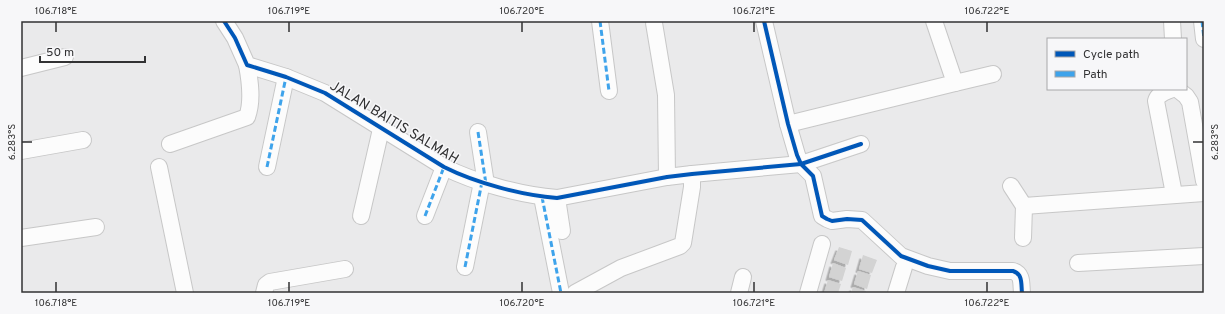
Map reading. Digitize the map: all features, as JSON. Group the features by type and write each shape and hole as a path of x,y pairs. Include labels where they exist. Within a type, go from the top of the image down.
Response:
{"street":[{"path":"170,144 247,117 250,108 250,78 247,65 235,38 224,21"},
{"path":"600,21 609,91"},
{"path":"764,21 788,124 797,155 801,164 813,176 822,216 832,221 847,219 862,220 901,256 928,266 950,271 1013,271 1021,276 1022,293"},
{"path":"934,21 954,83"},
{"path":"1172,21 1173,38"},
{"path":"1202,21 1204,39"},
{"path":"654,23 666,95 667,177"},
{"path":"21,68 64,57"},
{"name":"JALAN BAITIS SALMAH","path":"247,65 286,77 325,93 444,167 461,175 484,183 549,197"},
{"path":"788,124 993,74"},
{"path":"266,167 286,77"},
{"path":"1170,90 1159,95 1156,101 1174,194"},
{"path":"1178,90 1186,96 1190,102 1204,181"},
{"path":"361,216 381,129"},
{"path":"464,268 484,183 478,132"},
{"path":"21,151 83,140"},
{"path":"549,197 667,177 801,164 860,144"},
{"path":"159,167 186,293"},
{"path":"425,216 444,167"},
{"path":"575,293 621,268 680,246 684,243 691,194 692,174"},
{"path":"1011,186 1024,206 1023,238"},
{"path":"1024,206 1204,193"},
{"path":"549,197 562,230"},
{"path":"549,197 561,293"},
{"path":"21,238 96,227"},
{"path":"808,293 822,244"},
{"path":"1078,263 1204,256"},
{"path":"896,293 904,268"},
{"path":"264,293 266,285 270,282 345,269"},
{"path":"738,293 743,278"}],"building":[{"path":"839,247 852,251 848,265 834,260"},
{"path":"863,255 877,260 872,273 859,269"},
{"path":"833,263 846,268 842,281 829,277"},
{"path":"858,271 871,275 867,289 854,284"},
{"path":"828,280 841,284 838,293 824,293"},
{"path":"853,287 866,291 866,293 851,293"}],"marked path":[{"path":"600,21 609,91"},
{"path":"1202,21 1204,39"},
{"path":"267,167 286,77"},
{"path":"478,132 486,184"},
{"path":"425,216 444,167"},
{"path":"465,267 482,182"},
{"path":"542,197 561,293"}],"cycle path":[{"path":"224,21 235,38 247,65 286,77 325,93 444,167 457,173 484,183 529,194 557,198 667,177 801,164 861,144"},
{"path":"764,21 788,124 797,155 801,164 813,176 822,216 832,221 847,219 862,220 901,256 928,266 950,271 1016,272 1020,277 1022,293"}]}
